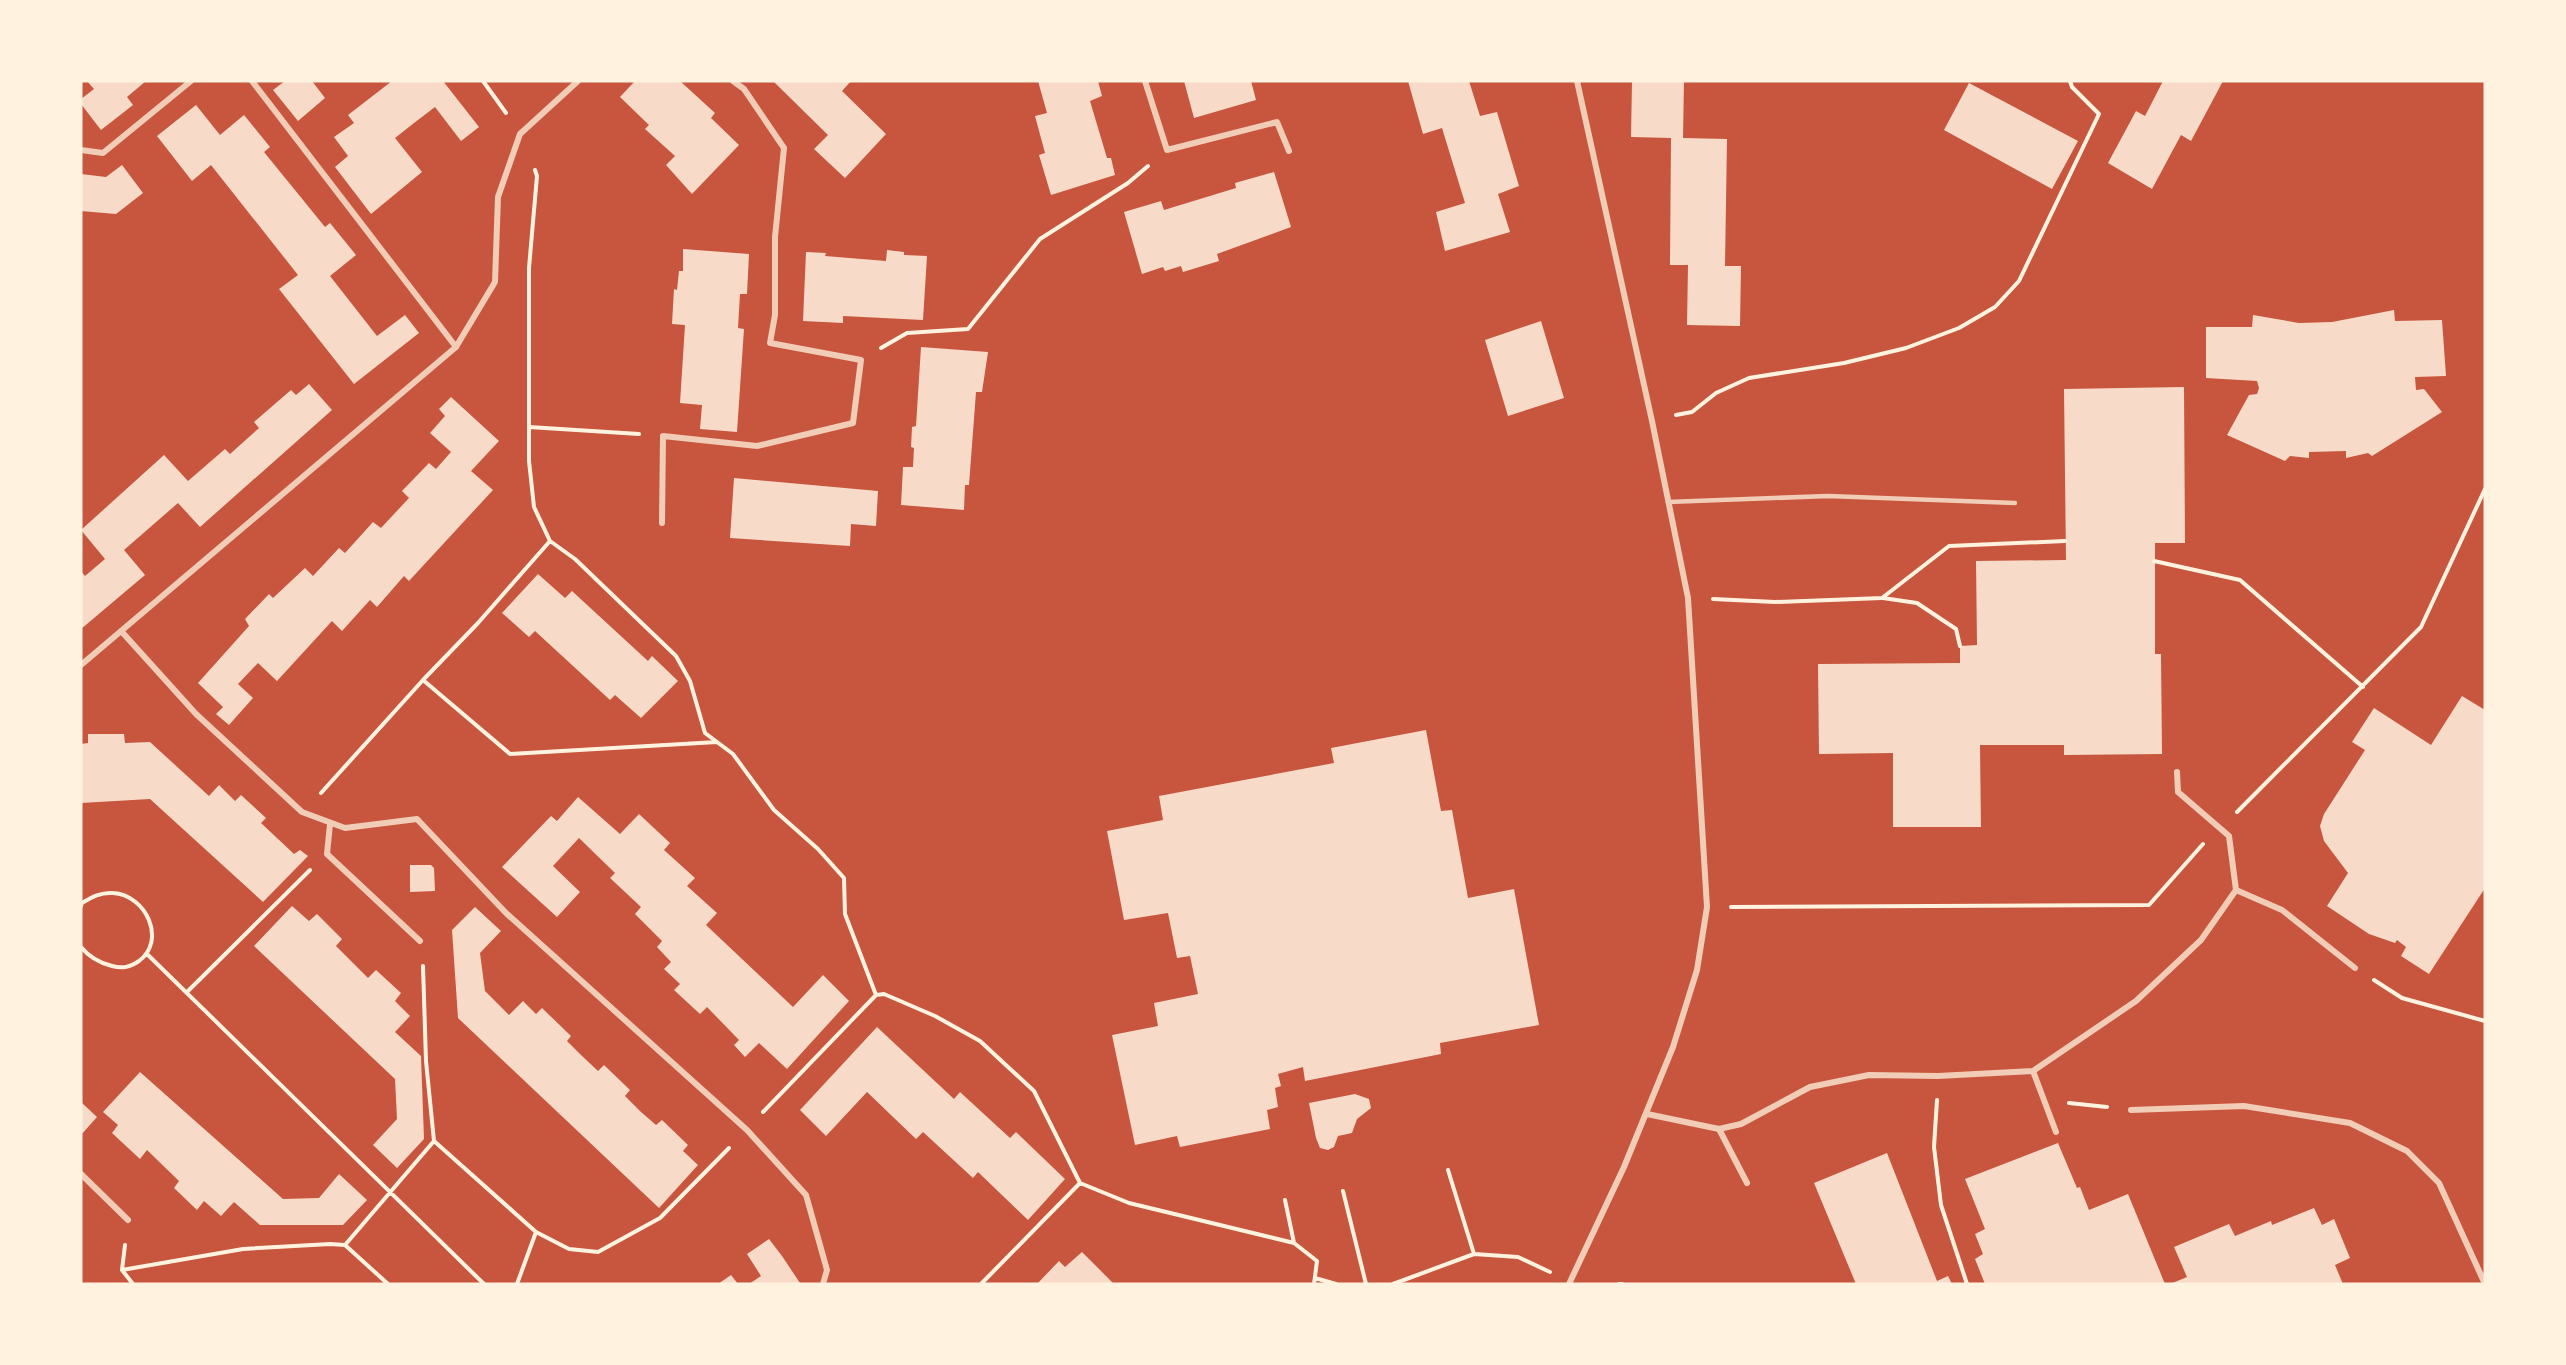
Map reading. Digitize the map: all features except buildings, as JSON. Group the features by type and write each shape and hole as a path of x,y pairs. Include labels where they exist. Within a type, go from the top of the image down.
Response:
{"street":[{"path":"81,150 103,153 191,81"},
{"path":"252,81 456,347"},
{"path":"81,665 456,347 495,282 498,197 520,134 578,81"},
{"path":"662,523 663,436 757,446 853,423 861,360 770,343 775,315 775,237 784,148 744,89 733,81"},
{"path":"1145,81 1167,150 1277,122 1289,151"},
{"path":"1569,1283 1647,1114 1673,1047 1697,970 1707,908 1688,598 1652,421 1576,81"},
{"path":"122,632 196,714 302,812 345,828 417,819 506,913 747,1130 806,1195 826,1270 823,1284"},
{"path":"1647,1114 1719,1129 1741,1124 1810,1088 1869,1075 1938,1076 2033,1071 2136,1001 2200,940 2236,890 2229,836 2178,792 2177,772"},
{"path":"330,824 327,854 420,941"},
{"path":"2236,890 2282,910 2355,968"},
{"path":"2033,1071 2056,1132"},
{"path":"2131,1110 2244,1106 2350,1123 2407,1151 2439,1183 2485,1284"},
{"path":"1719,1129 1747,1183"},
{"path":"81,1174 128,1220"}],"lane":[{"path":"1668,502 1828,496 2014,503"}],"path":[{"path":"483,81 520,134 537,176 529,268 529,461 534,507 550,541 575,559 676,656 690,681 705,733 733,754 774,810 818,849 844,878 845,914 876,995"},
{"path":"1652,421 1692,412 1716,393 1749,378 1844,363 1906,348 1959,328 1995,307 2019,280 2099,114 2072,87 2070,81"},
{"path":"861,360 907,333 968,330 1040,239 1128,183 1167,150"},
{"path":"529,427 663,436"},
{"path":"1707,908 2149,905 2199,849 2421,627 2485,489"},
{"path":"302,812 478,623 550,541"},
{"path":"1882,598 1949,546 2065,541"},
{"path":"2154,561 2240,580 2362,687"},
{"path":"1688,598 1775,602 1882,598 1917,603 1956,629 1960,646"},
{"path":"423,680 510,754 717,742"},
{"path":"187,992 327,854"},
{"path":"81,906 82,903 98,894 114,893 131,898 144,910 150,923 153,941 147,954 131,966 117,968 103,964 86,954 81,947"},
{"path":"420,941 424,973 426,1061 434,1141 536,1232 569,1249 598,1252 660,1218 876,995 884,994 935,1016 980,1041 1034,1091 1080,1183 1129,1203 1294,1243 1317,1261 1314,1284"},
{"path":"147,954 484,1284"},
{"path":"2355,968 2402,998 2485,1021"},
{"path":"1938,1076 1934,1147 1941,1205 1967,1284"},
{"path":"2044,1103 2081,1103 2131,1110"},
{"path":"345,1245 434,1141"},
{"path":"1448,1170 1474,1254"},
{"path":"981,1284 1080,1183"},
{"path":"1342,1191 1366,1284"},
{"path":"1285,1200 1294,1243"},
{"path":"128,1220 122,1270 133,1284"},
{"path":"517,1284 536,1232"},
{"path":"122,1270 243,1249 330,1244 345,1245 388,1284"},
{"path":"1393,1284 1474,1254 1518,1257 1569,1283"},
{"path":"1315,1278 1336,1284"}]}
